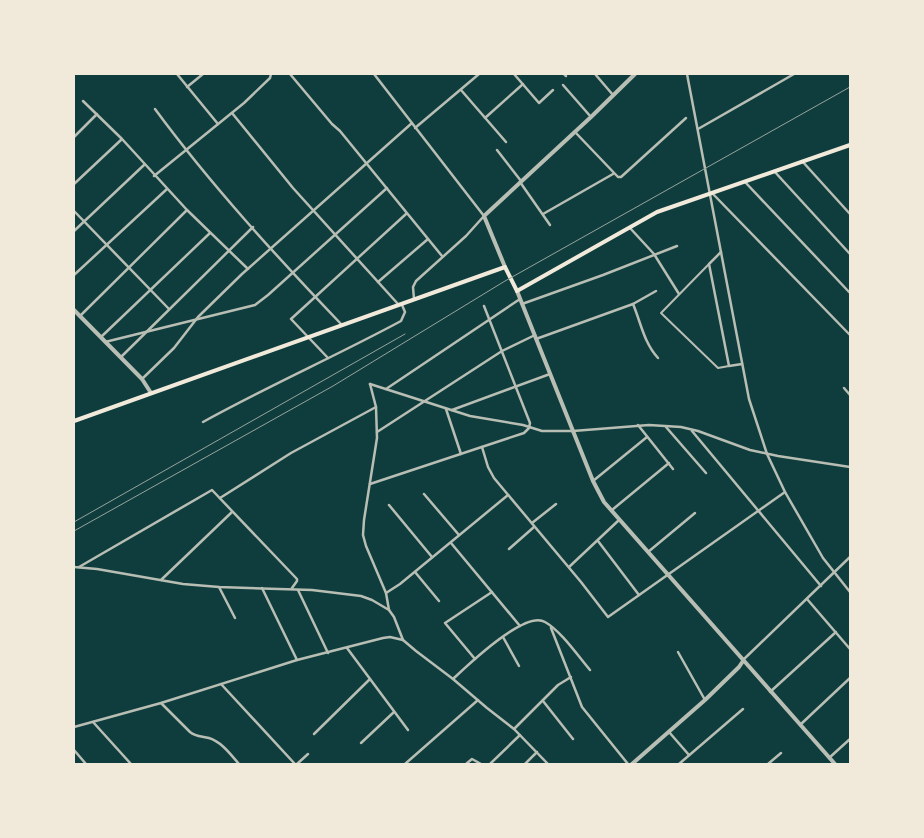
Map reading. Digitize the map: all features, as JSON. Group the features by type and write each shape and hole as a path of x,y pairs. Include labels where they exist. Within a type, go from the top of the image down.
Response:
{"main road":[{"path":"74,421 505,267 517,291 657,212 850,145"}],"street":[{"path":"177,74 218,124"},
{"path":"188,87 203,74"},
{"path":"154,176 232,113 272,74"},
{"path":"290,74 442,256"},
{"path":"374,74 484,216 505,267"},
{"path":"416,128 479,74"},
{"path":"514,74 539,103 553,90"},
{"path":"595,74 613,95"},
{"path":"414,300 414,284 635,74"},
{"path":"687,74 742,364 750,399 767,454 807,532 834,574 850,592"},
{"path":"698,129 794,74"},
{"path":"486,118 524,84"},
{"path":"563,85 591,117"},
{"path":"461,90 506,142"},
{"path":"83,101 122,139 187,210 248,269"},
{"path":"154,110 185,150 293,273 343,326"},
{"path":"203,422 401,320 404,315 401,305 288,183 232,113"},
{"path":"74,137 97,114"},
{"path":"575,132 614,174 621,177 686,118"},
{"path":"142,379 174,348 195,320 248,269 412,123"},
{"path":"74,128 78,132"},
{"path":"74,184 122,139"},
{"path":"497,150 521,181 550,225"},
{"path":"802,162 850,214"},
{"path":"74,231 144,165"},
{"path":"774,171 850,254"},
{"path":"543,214 614,174"},
{"path":"746,182 850,293"},
{"path":"105,342 255,305 387,188"},
{"path":"74,275 167,189"},
{"path":"711,194 850,334"},
{"path":"80,316 187,210"},
{"path":"74,211 169,309"},
{"path":"328,358 290,319 407,214"},
{"path":"121,357 253,227"},
{"path":"629,227 654,254 679,294"},
{"path":"101,337 210,232"},
{"path":"378,282 428,239"},
{"path":"522,304 677,246"},
{"path":"722,252 661,313 718,368 742,364"},
{"path":"710,264 729,366"},
{"path":"517,291 593,481 611,511 835,764"},
{"path":"377,432 502,351 536,337 633,304 656,291"},
{"path":"386,389 520,299"},
{"path":"633,304 645,340 650,350 658,358"},
{"path":"370,484 524,433 529,428 530,422 484,306"},
{"path":"74,310 142,379 151,393"},
{"path":"450,410 550,373"},
{"path":"388,610 386,593 363,535 377,432 376,407 370,384 470,416 523,425 529,428 574,431 638,425 666,426 691,430 767,454 850,468"},
{"path":"844,388 850,395"},
{"path":"220,498 291,453 376,407"},
{"path":"446,409 461,454"},
{"path":"638,425 673,469"},
{"path":"666,426 706,473"},
{"path":"691,430 821,586"},
{"path":"593,481 647,437"},
{"path":"482,447 488,467 508,495 569,567 608,617 786,492"},
{"path":"611,511 669,463"},
{"path":"74,567 79,566 212,490 296,579 297,582 291,589"},
{"path":"424,494 460,535"},
{"path":"386,593 433,558 508,495"},
{"path":"509,548 556,504"},
{"path":"389,505 433,558"},
{"path":"161,580 232,512"},
{"path":"648,553 695,513"},
{"path":"569,567 619,520"},
{"path":"598,541 639,595"},
{"path":"451,543 520,626"},
{"path":"550,626 582,707 631,764 705,700 850,558"},
{"path":"79,566 161,580 219,587 291,589 361,596 372,600 388,610 394,617 403,640 514,729 548,764"},
{"path":"415,572 439,601"},
{"path":"219,587 235,618"},
{"path":"262,588 297,660"},
{"path":"298,590 328,653"},
{"path":"475,659 445,623 492,592"},
{"path":"807,599 850,649"},
{"path":"453,679 488,646 520,626 538,620 545,621 570,645 590,670"},
{"path":"770,692 836,632"},
{"path":"74,727 161,703 297,660 390,637 403,640"},
{"path":"503,637 519,666"},
{"path":"347,648 408,730"},
{"path":"678,652 705,700"},
{"path":"514,729 558,685 571,677"},
{"path":"800,725 850,678"},
{"path":"314,734 370,679"},
{"path":"221,684 296,764 308,754"},
{"path":"404,764 478,700"},
{"path":"543,701 573,739"},
{"path":"161,703 195,736 210,738 223,746 239,764"},
{"path":"679,764 742,709"},
{"path":"361,743 394,712"},
{"path":"93,722 131,764"},
{"path":"669,732 690,755"},
{"path":"490,764 520,735"},
{"path":"830,758 850,739"},
{"path":"74,750 86,764"},
{"path":"525,764 537,752"},
{"path":"768,764 781,752"},
{"path":"466,764 472,759 481,764"}],"railway":[{"path":"74,531 333,386 505,281 850,87"},
{"path":"74,522 405,334"}]}
